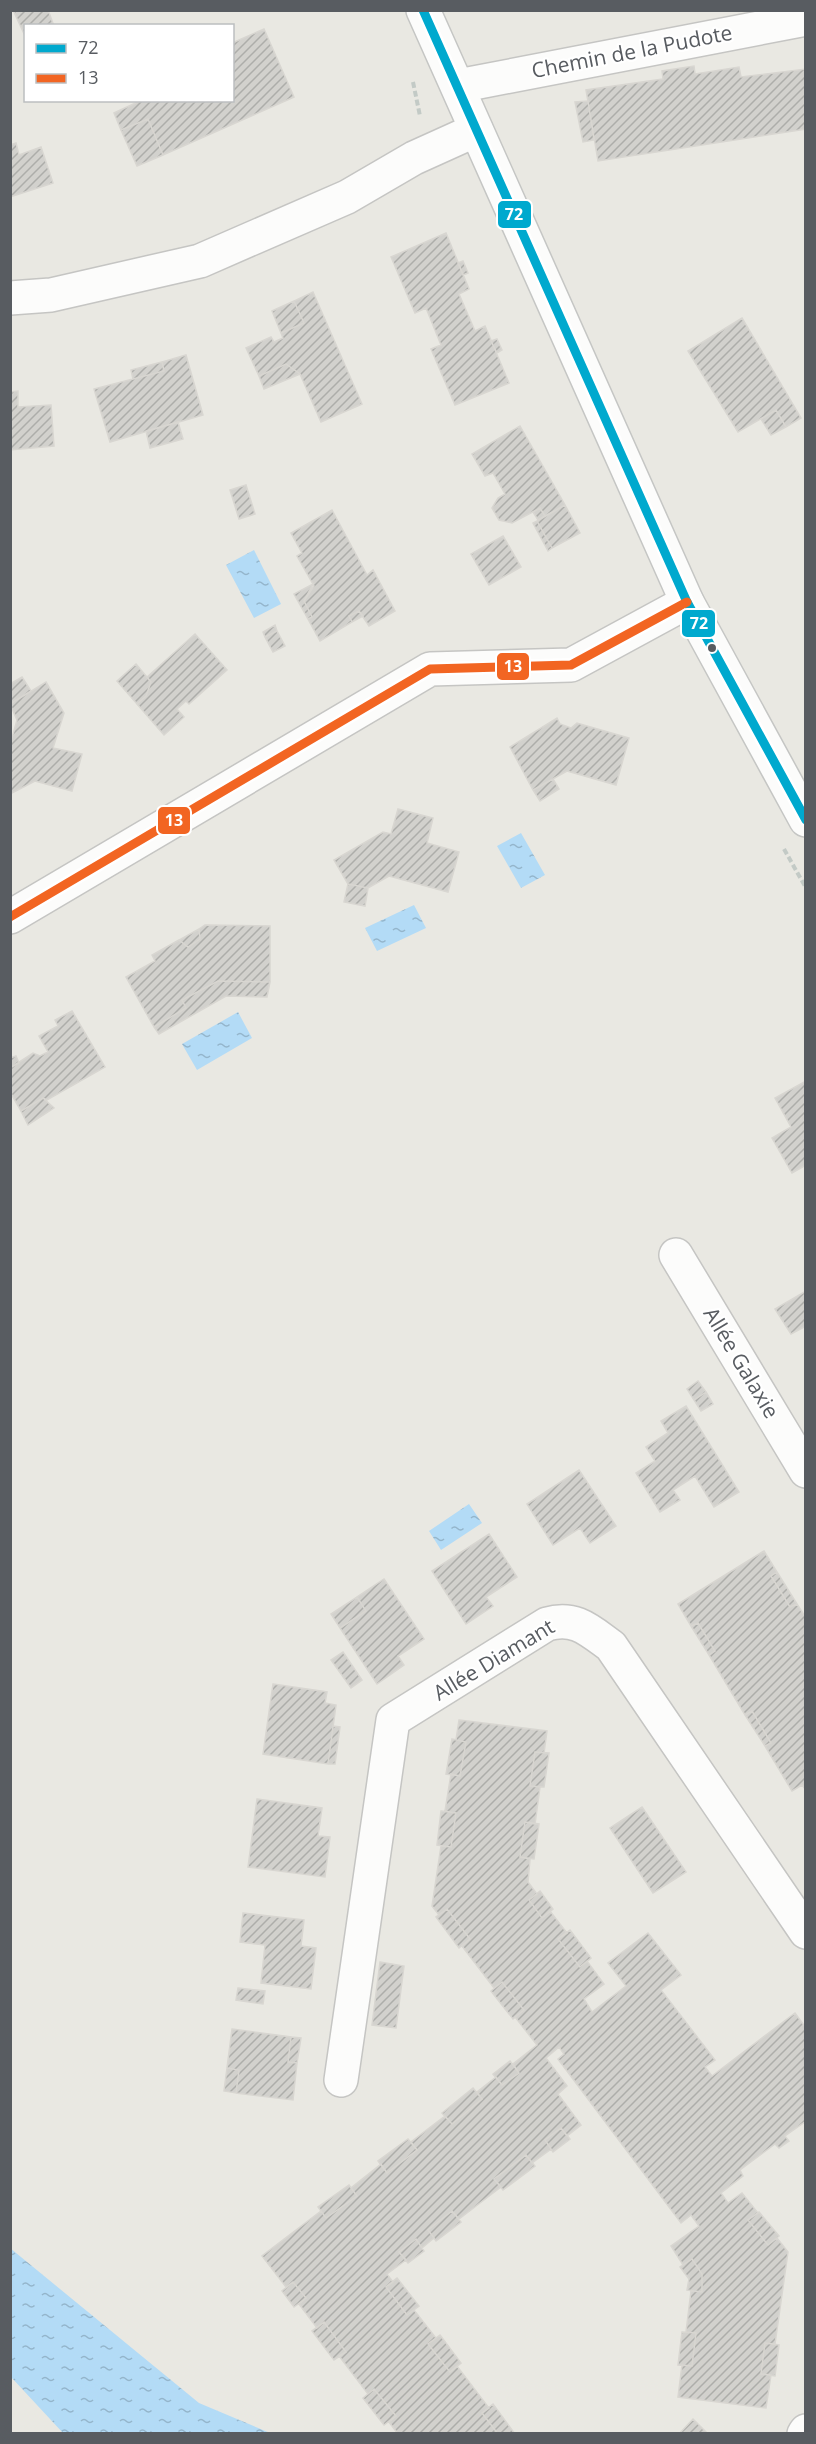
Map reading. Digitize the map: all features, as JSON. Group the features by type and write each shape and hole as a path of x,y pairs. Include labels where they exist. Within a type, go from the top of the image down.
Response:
{"street":[{"path":"423,10 687,602 806,819"},
{"name":"Chemin de la Pudote","path":"458,86 806,19"},
{"path":"10,298 51,295 200,261 347,197 414,158 476,130"},
{"path":"10,917 430,669 571,665 687,602"},
{"name":"Allée Galaxie","path":"676,1255 806,1471"},
{"name":"Allée Diamant","path":"341,2080 393,1720 547,1624 562,1620 587,1629 611,1646 806,1932"}],"water":[{"path":"254,550 281,604 254,618 226,565"},
{"path":"521,833 545,875 521,888 497,846"},
{"path":"414,905 426,928 377,951 365,928"},
{"path":"238,1012 252,1038 197,1070 182,1044"},
{"path":"469,1504 482,1523 441,1550 429,1531"},
{"path":"10,2248 199,2403 270,2433 63,2433 11,2377"}],"building":[{"path":"13,10 48,10 53,24 24,24 24,34"},
{"path":"264,29 294,97 163,155 148,119 121,130 114,113 138,102 234,102 234,42"},
{"path":"694,66 695,74 739,67 741,77 806,69 806,129 598,161 586,90 663,79 662,71"},
{"path":"588,101 594,140 583,142 575,102"},
{"path":"148,119 163,155 137,166 121,130"},
{"path":"16,143 19,155 41,147 53,183 10,197 10,145"},
{"path":"446,233 469,289 459,294 475,331 485,326 509,383 455,405 431,349 441,345 426,308 415,313 391,257"},
{"path":"463,261 468,273 463,275 458,263"},
{"path":"313,292 362,404 321,422 300,374 286,364 259,376 246,348 271,337 274,342 283,338 281,333 304,323 294,301"},
{"path":"294,301 304,323 281,333 272,311"},
{"path":"742,318 801,418 786,427 776,410 738,432 688,351"},
{"path":"497,339 502,350 497,353 491,341"},
{"path":"186,355 203,415 110,442 94,389 164,371 162,362"},
{"path":"162,362 164,371 133,379 131,370"},
{"path":"286,364 300,374 264,389 259,376"},
{"path":"18,391 18,407 51,405 54,446 10,450 10,392"},
{"path":"776,410 786,427 771,435 761,419"},
{"path":"178,422 183,439 150,448 146,431"},
{"path":"520,426 565,505 545,516 540,508 512,523 499,520 492,508 498,498 505,494 493,473 485,476 472,454"},
{"path":"246,485 255,514 239,519 230,490"},
{"path":"565,505 580,533 552,548 537,521"},
{"path":"540,508 545,516 538,520 533,512"},
{"path":"332,510 367,575 373,570 395,611 369,626 359,611 349,616 352,622 320,641 308,619 312,617 304,601 314,586 297,556 302,553 291,533"},
{"path":"537,521 552,548 548,551 533,523"},
{"path":"503,536 521,567 489,585 471,554"},
{"path":"313,584 304,601 312,617 308,619 294,594"},
{"path":"359,611 363,616 352,622 349,616"},
{"path":"275,625 277,631 265,637 263,632"},
{"path":"277,631 285,646 273,652 265,637"},
{"path":"195,634 227,670 189,704 186,701 177,709 184,717 164,735 137,704 146,696 151,682 147,677"},
{"path":"136,664 151,682 146,696 137,704 117,681"},
{"path":"22,677 31,691 10,704 10,684"},
{"path":"46,682 64,713 53,748 82,754 72,791 35,781 10,794 10,745 17,720 10,704"},
{"path":"557,718 560,724 571,728 577,723 629,738 616,785 567,771 533,790 510,747"},
{"path":"553,779 559,789 540,801 533,790"},
{"path":"398,809 433,818 427,843 459,852 448,892 389,876 368,888 348,884 334,860 383,832 391,834"},
{"path":"348,884 368,888 365,906 344,902"},
{"path":"205,925 270,926 270,982 218,981 182,1000 186,1008 154,1027 126,977 155,961 152,955 179,940 188,947 200,939 199,929"},
{"path":"199,929 200,939 188,947 179,940"},
{"path":"218,981 270,982 267,997 226,996 159,1034 154,1027 186,1008 182,1000"},
{"path":"72,1011 105,1067 47,1100 43,1098 21,1111 10,1092 10,1068 33,1053 40,1056 48,1052 39,1036 58,1026 55,1020"},
{"path":"16,1056 19,1063 10,1068 10,1058"},
{"path":"806,1081 806,1165 792,1173 772,1138 791,1127 775,1098"},
{"path":"43,1098 54,1108 28,1125 21,1111"},
{"path":"806,1291 806,1326 791,1334 775,1309"},
{"path":"698,1381 706,1392 694,1400 687,1389"},
{"path":"706,1392 713,1404 701,1411 694,1400"},
{"path":"686,1406 739,1492 714,1507 695,1476 673,1490 680,1500 660,1512 636,1473 655,1461 646,1447 668,1433 661,1421"},
{"path":"579,1470 616,1526 590,1543 580,1528 553,1545 527,1504"},
{"path":"489,1534 517,1577 486,1597 493,1606 466,1624 432,1571"},
{"path":"764,1551 777,1572 771,1576 790,1607 797,1604 806,1618 806,1790 802,1785 792,1791 765,1746 771,1743 752,1711 745,1715 709,1655 715,1651 698,1623 691,1626 678,1604"},
{"path":"777,1572 797,1604 790,1607 771,1576"},
{"path":"384,1579 424,1639 398,1656 404,1665 377,1684 340,1628 366,1611 357,1597"},
{"path":"357,1597 366,1611 340,1628 331,1614"},
{"path":"698,1623 715,1651 709,1655 691,1626"},
{"path":"343,1652 362,1680 351,1688 331,1660"},
{"path":"273,1684 327,1692 325,1703 336,1705 328,1764 263,1754"},
{"path":"752,1711 771,1743 765,1746 745,1715"},
{"path":"459,1720 547,1731 544,1753 535,1752 530,1786 540,1787 535,1824 525,1822 520,1857 530,1859 528,1882 537,1894 529,1900 542,1918 550,1911 567,1933 558,1939 580,1967 587,1961 604,1984 584,1999 592,2012 626,1986 608,1963 648,1933 681,1975 661,1990 715,2060 705,2067 712,2076 795,2013 806,2028 806,2121 785,2136 789,2141 779,2148 775,2144 740,2170 743,2176 721,2193 728,2203 742,2193 758,2213 748,2220 768,2245 777,2238 788,2252 775,2344 765,2343 761,2374 771,2375 766,2408 678,2397 682,2365 692,2366 696,2333 686,2332 691,2291 702,2292 702,2274 692,2259 683,2265 671,2246 699,2226 691,2215 681,2223 558,2059 564,2054 559,2047 546,2058 567,2086 558,2094 581,2125 567,2136 561,2128 545,2140 551,2149 532,2163 526,2155 494,2179 501,2187 459,2219 452,2211 428,2230 434,2238 422,2248 416,2239 399,2252 406,2260 387,2274 393,2282 386,2287 407,2315 414,2310 436,2338 428,2344 450,2372 457,2366 489,2408 482,2413 498,2434 398,2434 389,2422 396,2416 374,2389 368,2394 339,2356 346,2352 324,2322 317,2328 299,2304 306,2298 293,2282 286,2287 262,2256 321,2211 326,2218 357,2196 351,2188 381,2164 387,2173 417,2150 411,2142 445,2116 452,2124 482,2099 477,2092 496,2077 502,2085 519,2073 513,2064 537,2045 515,2017 524,2010 502,1982 494,1988 462,1946 470,1939 447,1909 439,1915 432,1906 441,1846 451,1847 456,1813 445,1811 451,1774 460,1776 466,1742 456,1740"},
{"path":"333,1726 340,1727 335,1764 328,1764"},
{"path":"452,1739 466,1742 460,1776 446,1774"},
{"path":"535,1752 549,1753 544,1787 530,1786"},
{"path":"257,1799 322,1808 318,1836 330,1837 325,1877 248,1867"},
{"path":"642,1807 686,1872 653,1893 610,1828"},
{"path":"441,1811 456,1813 451,1847 437,1845"},
{"path":"525,1822 539,1824 534,1859 520,1857"},
{"path":"540,1891 553,1909 542,1918 529,1900"},
{"path":"447,1909 470,1939 459,1948 436,1917"},
{"path":"243,1913 304,1920 301,1946 316,1948 311,1989 261,1983 265,1945 240,1942"},
{"path":"570,1930 591,1958 580,1967 558,1939"},
{"path":"380,1962 404,1966 396,2028 372,2025"},
{"path":"502,1982 524,2010 513,2019 491,1991"},
{"path":"238,1988 265,1991 263,2004 236,2000"},
{"path":"232,2029 291,2037 288,2062 297,2063 293,2100 236,2093 239,2070 227,2068"},
{"path":"291,2037 301,2038 297,2063 288,2062"},
{"path":"510,2061 519,2073 502,2085 493,2074"},
{"path":"227,2068 239,2070 236,2093 224,2091"},
{"path":"473,2088 482,2099 452,2124 442,2113"},
{"path":"561,2128 570,2139 553,2152 545,2140"},
{"path":"408,2139 417,2150 387,2173 378,2161"},
{"path":"526,2155 535,2166 503,2190 494,2179"},
{"path":"349,2185 357,2196 326,2218 318,2207"},
{"path":"452,2211 461,2222 436,2241 428,2230"},
{"path":"759,2212 779,2236 768,2245 748,2220"},
{"path":"416,2239 424,2251 408,2263 399,2252"},
{"path":"692,2259 702,2274 702,2292 687,2290 689,2279 680,2267"},
{"path":"397,2278 419,2306 407,2315 386,2287"},
{"path":"293,2282 306,2298 294,2307 282,2291"},
{"path":"324,2322 346,2352 334,2360 312,2331"},
{"path":"682,2332 696,2333 692,2366 678,2365"},
{"path":"440,2335 461,2363 450,2372 428,2344"},
{"path":"765,2343 779,2345 775,2376 761,2374"},
{"path":"374,2389 396,2416 384,2425 363,2398"},
{"path":"493,2404 515,2434 498,2434 482,2413"},
{"path":"693,2419 708,2434 679,2434"}],"transit line":[{"name":"72","path":"423,10 687,602 806,820"},
{"name":"13","path":"10,917 430,669 571,665 687,602"}]}
